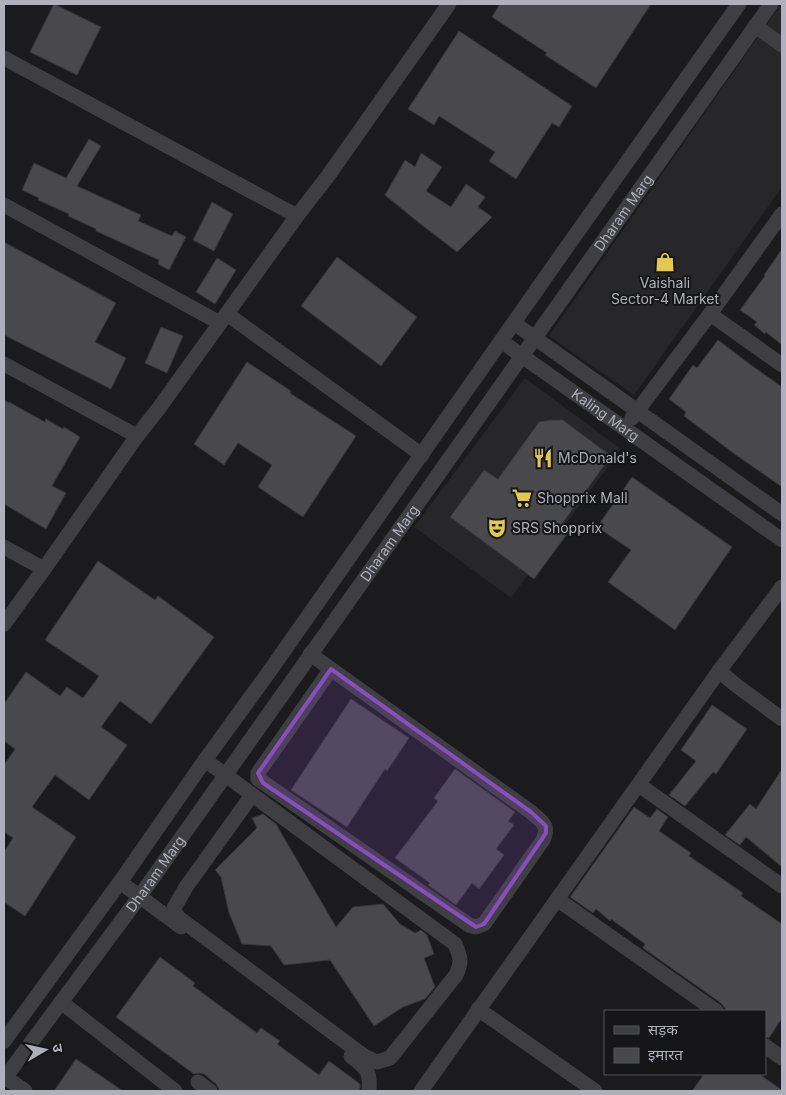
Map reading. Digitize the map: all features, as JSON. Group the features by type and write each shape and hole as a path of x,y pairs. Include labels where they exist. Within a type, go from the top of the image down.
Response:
{"street":[{"path":"4,624 137,436 328,176 449,4"},
{"name":"Dharam Marg","path":"4,1041 270,672 739,4"},
{"name":"Dharam Marg","path":"4,1078 140,896 771,4"},
{"path":"755,26 782,44"},
{"path":"4,58 297,216"},
{"path":"4,205 223,318 422,455"},
{"path":"625,429 782,216"},
{"path":"710,314 782,365"},
{"name":"Kaling Marg","path":"514,323 782,514"},
{"name":"Kaling Marg","path":"501,341 782,540"},
{"path":"4,364 137,436"},
{"path":"4,547 44,569"},
{"path":"421,1091 719,671 782,587"},
{"path":"310,654 331,669 531,812 546,826 543,840 484,924 476,927 469,925 258,779 258,774 331,669"},
{"path":"719,671 782,719"},
{"path":"270,672 290,684"},
{"path":"205,760 455,944 460,954 461,964 456,975 390,1058 377,1062 364,1056 179,918 175,913 174,908 186,887 252,795"},
{"path":"639,786 782,886"},
{"path":"120,882 366,1067 370,1080 369,1091"},
{"path":"557,899 715,1010"},
{"path":"61,1002 175,1091"},
{"path":"478,1009 575,1086 595,1091"},
{"path":"766,1047 782,1058"},
{"path":"4,1078 25,1091"}],"highlighted area":[{"path":"331,669 531,812 546,826 546,833 484,924 476,927 263,783 258,773"}],"shaded area":[{"name":"Vaishali Sector-4 Market","path":"781,4 782,187 634,395 549,336"},
{"path":"525,378 621,449 511,598 414,527"}],"building":[{"path":"54,4 101,27 77,75 30,52"},
{"path":"500,4 651,4 596,88 545,55 547,53 492,17"},
{"path":"459,31 572,106 559,127 552,123 516,179 489,161 495,152 439,116 434,125 408,109"},
{"path":"89,139 101,146 77,186 141,215 138,221 172,236 175,231 186,237 169,270 158,264 159,260 96,231 96,229 68,216 69,214 38,200 39,198 22,190 34,163 66,178"},
{"path":"421,153 442,167 426,191 451,207 466,184 485,197 478,207 492,217 457,252 385,195 405,160 415,167"},
{"path":"212,202 233,214 214,251 193,240"},
{"path":"4,242 116,303 95,342 126,358 111,389 4,335"},
{"path":"782,249 782,345 754,325 757,322 740,310"},
{"path":"337,257 417,317 381,366 301,306"},
{"path":"217,258 236,270 215,304 196,292"},
{"path":"161,327 183,336 167,373 145,363"},
{"path":"718,340 782,387 782,487 684,416 686,412 669,399 693,365 697,368"},
{"path":"247,362 356,436 303,517 258,487 272,465 238,443 224,465 194,444"},
{"path":"4,400 45,422 46,419 63,429 64,427 80,437 52,486 66,493 46,529 4,504"},
{"name":"Shopprix Mall","path":"563,420 611,456 562,524 570,530 534,579 450,517 484,470 498,479 539,422"},
{"path":"632,477 732,547 675,630 608,582 631,550 597,527"},
{"path":"98,561 155,600 158,596 214,637 151,724 120,701 101,727 127,745 89,800 55,775 32,807 76,837 25,916 4,902 4,852 13,838 4,832 4,765 15,749 4,741 4,704 26,672 60,696 67,687 83,698 99,676 45,640"},
{"path":"351,699 409,738 387,771 385,769 347,827 291,790"},
{"path":"712,705 747,729 716,774 713,772 685,806 669,795 696,761 681,750"},
{"path":"455,769 515,812 508,821 514,825 496,849 504,855 479,889 472,883 456,905 428,885 430,883 395,858 438,801 434,798"},
{"path":"782,769 782,867 746,837 740,845 725,835 750,804 756,809"},
{"path":"634,807 650,818 657,809 668,817 659,831 691,853 689,856 743,893 741,896 782,924 782,1018 769,1038 766,1037 766,1010 726,1010 721,1003 643,948 645,944 611,919 610,921 596,909 593,913 570,897"},
{"path":"263,814 276,824 336,927 353,907 383,904 400,924 415,933 421,930 427,935 434,954 424,958 435,987 425,999 403,1007 374,1026 330,960 284,965 271,946 242,944 229,913 221,877 215,870 257,828 252,818"},
{"path":"160,957 195,983 193,986 257,1033 261,1028 280,1041 277,1044 319,1075 329,1061 360,1084 360,1091 219,1091 216,1084 204,1074 194,1074 116,1017"},
{"path":"76,1059 123,1091 54,1091"},
{"path":"703,1075 760,1075 782,1090 782,1091 692,1091"}],"place":[{"name":"Vaishali Sector-4 Market","path":"665,262"},
{"name":"McDonald's","path":"543,458"},
{"name":"Shopprix Mall","path":"522,498"},
{"name":"SRS Shopprix","path":"497,528"}]}
